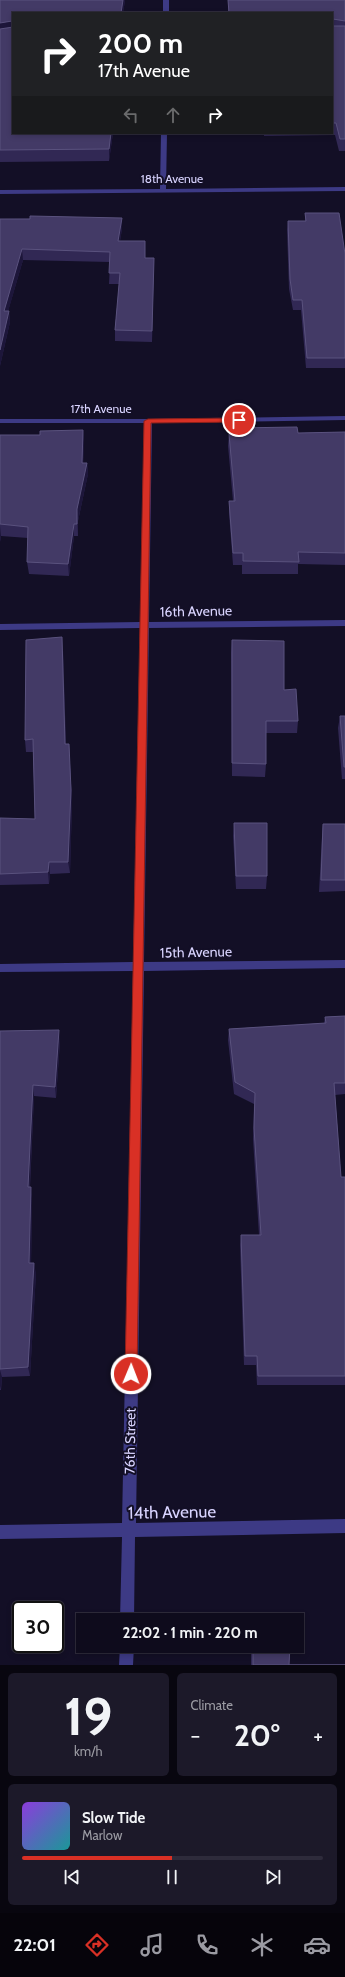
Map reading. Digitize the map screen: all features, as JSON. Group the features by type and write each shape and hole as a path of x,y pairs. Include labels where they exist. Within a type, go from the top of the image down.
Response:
{"street":[{"path":"166,0 166,12"},
{"path":"163,190 164,134"},
{"name":"18th Avenue","path":"0,192 345,189"},
{"name":"17th Avenue","path":"0,421 148,421 345,418"},
{"name":"76th Street","path":"127,1613 148,421"},
{"name":"16th Avenue","path":"0,627 345,622"},
{"name":"15th Avenue","path":"0,968 345,964"},
{"name":"14th Avenue","path":"0,1532 129,1531 345,1526"},
{"path":"126,1665 127,1653"}],"building":[{"path":"0,0 123,0 121,12 12,12 12,21 0,23"},
{"path":"228,0 345,0 345,21 333,19 333,12 229,12"},
{"path":"333,26 345,26 345,139 340,139 336,123 333,123"},
{"path":"12,27 12,134 111,134 109,149 0,150 0,29"},
{"path":"305,213 339,213 345,254 345,358 307,358 302,300 293,300 290,279 288,221 306,221"},
{"path":"30,216 122,218 118,241 145,241 145,258 154,258 152,331 115,330 120,273 109,273 110,252 22,249 4,311 9,311 0,350 0,219 30,219"},
{"path":"297,427 298,433 345,432 345,553 298,552 299,562 243,561 243,553 233,553 229,501 235,501 229,434 236,434 235,428"},
{"path":"83,430 82,463 87,463 77,509 77,524 74,524 68,564 27,562 28,527 0,524 0,435 40,435 40,431"},
{"path":"62,637 65,744 69,744 71,790 68,862 49,862 48,872 0,874 0,818 35,819 33,739 25,740 26,640"},
{"path":"232,640 284,641 284,690 296,689 298,721 266,721 266,764 232,763"},
{"path":"340,716 345,716 345,767 344,767"},
{"path":"234,823 267,823 267,876 236,876"},
{"path":"323,824 345,824 345,880 321,880"},
{"path":"345,1016 345,1083 334,1083 341,1177 345,1177 345,1376 258,1376 257,1356 245,1356 241,1235 261,1235 254,1128 255,1093 235,1082 229,1029 326,1023 325,1017"},
{"path":"59,1030 55,1087 33,1085 28,1187 31,1187 29,1263 34,1263 28,1367 0,1369 0,1031"},
{"path":"253,1653 290,1653 289,1665 253,1665"}],"route":[{"path":"131,1374 148,421 239,420"}]}
